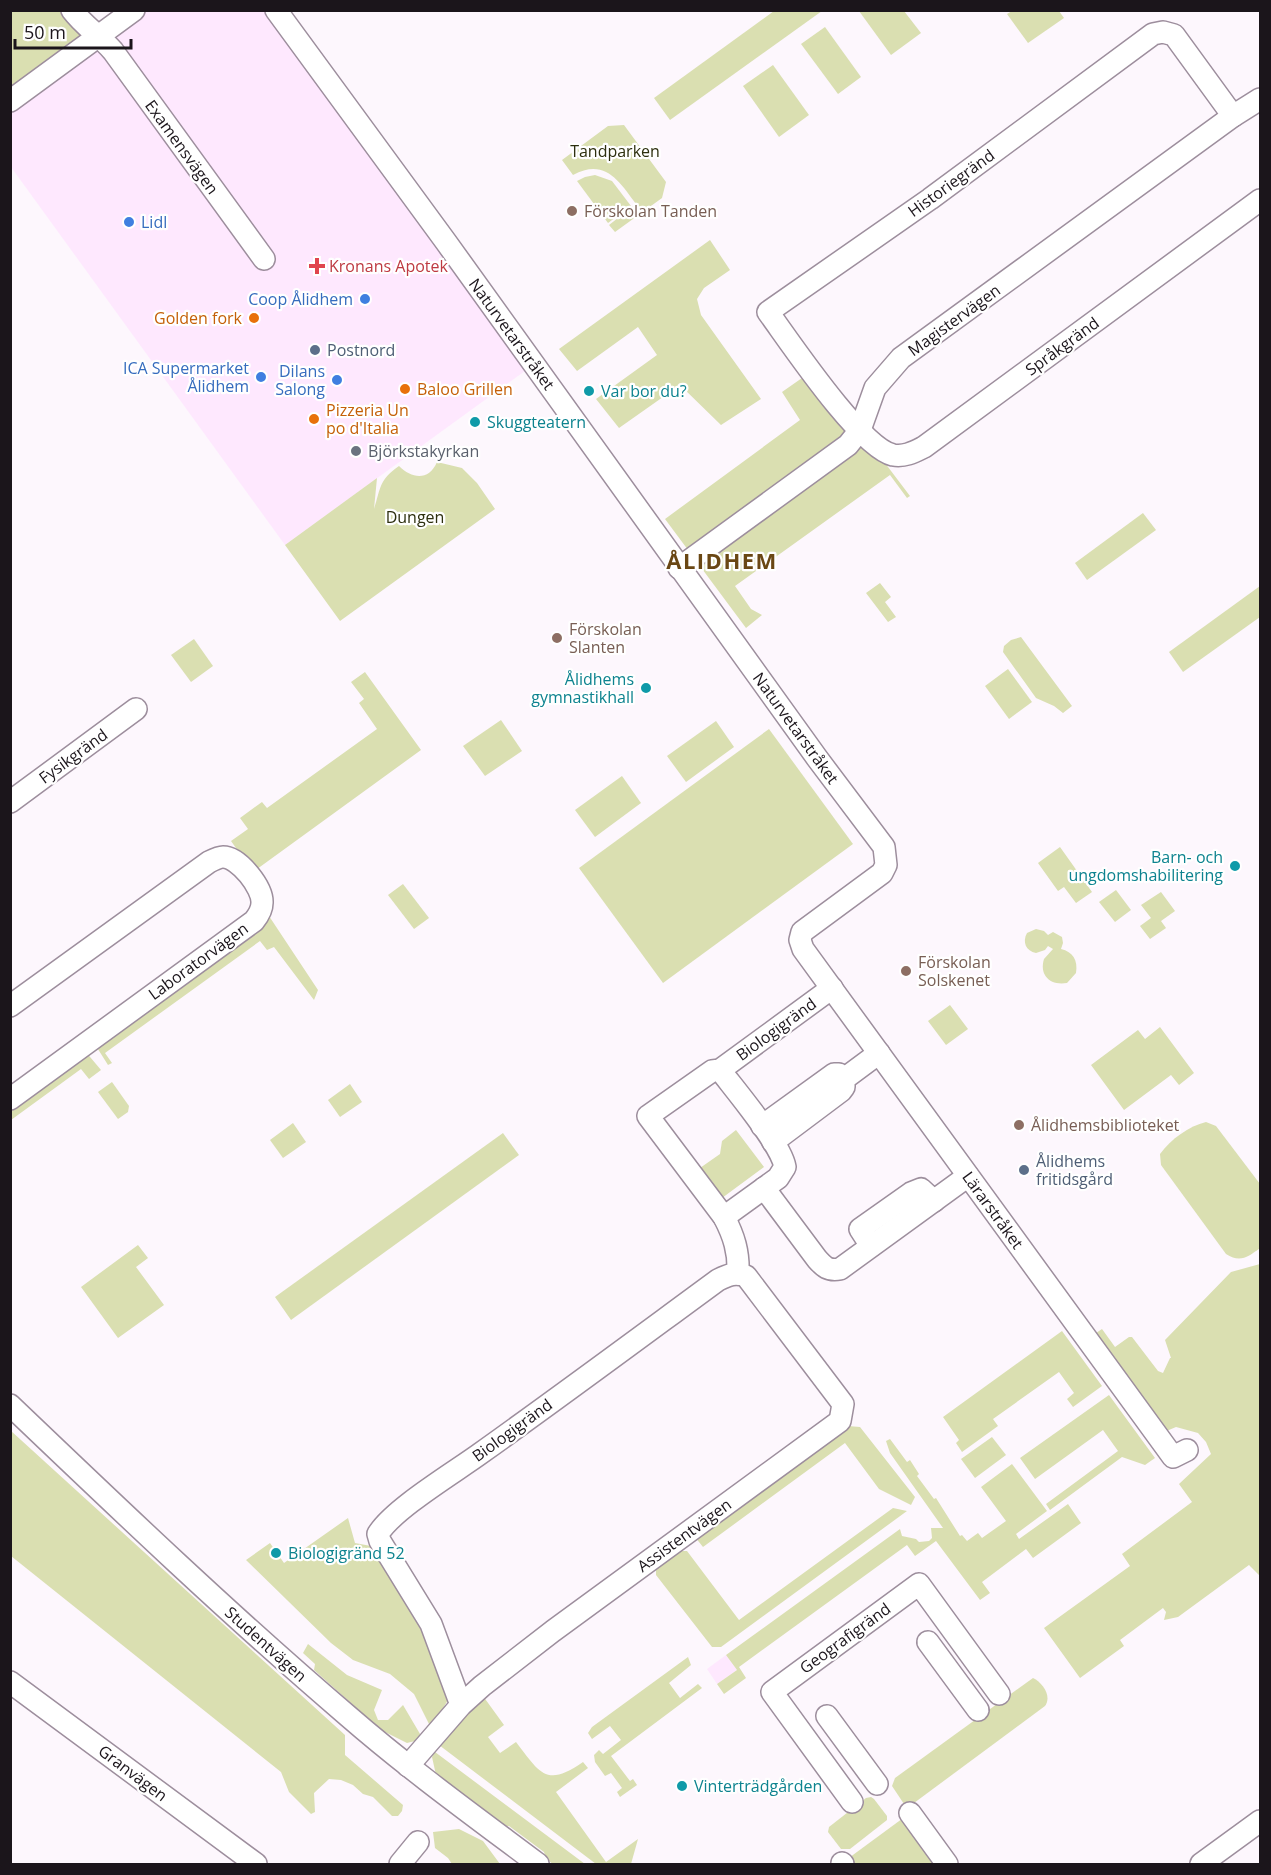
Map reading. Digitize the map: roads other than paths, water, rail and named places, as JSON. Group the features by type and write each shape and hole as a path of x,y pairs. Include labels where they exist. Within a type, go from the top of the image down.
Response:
{"street":[{"name":"Examensvägen","path":"72,10 80,21 99,35"},
{"name":"Examensvägen","path":"90,10 99,35 264,259"},
{"path":"10,101 134,10"},
{"name":"Naturvetarstråket","path":"276,10 817,758 884,847 886,865 882,873 802,932 800,940 803,949"},
{"name":"Historiegränd","path":"860,430 846,416 768,312 939,192 1153,34 1163,32 1174,35 1233,116"},
{"name":"Magistervägen","path":"680,568 838,454 860,430 875,388 901,358 1233,116 1260,99"},
{"name":"Språkgränd","path":"860,430 885,452 895,455 906,455 924,447 1260,200"},
{"name":"Fysikgränd","path":"10,802 136,709"},
{"name":"Laboratorvägen","path":"10,1006 209,862 222,857 240,864 260,892 262,903 260,913 254,921 10,1099"},
{"name":"Lärarstråket","path":"803,949 1173,1457 1187,1450"},
{"name":"Biologigränd","path":"461,1706 431,1624 380,1541 378,1534 382,1526 411,1502 538,1413 718,1280 727,1275 738,1274 739,1256 734,1235 724,1217 648,1116 712,1071 720,1070 832,988"},
{"path":"768,1134 841,1091 844,1087 844,1079 879,1053"},
{"name":"Biologigränd","path":"720,1070 768,1134 784,1159 785,1167 778,1178 724,1217"},
{"path":"764,1188 825,1268 832,1270 840,1269 969,1176"},
{"name":"Assistentvägen","path":"408,1766 461,1706 482,1686 553,1631 840,1421 843,1404 752,1283 746,1276 738,1274"},
{"name":"Studentvägen","path":"10,1404 177,1564 350,1718 408,1766 538,1864"},
{"name":"Geografigränd","path":"852,1802 772,1692 919,1584 999,1694"},
{"path":"928,1642 978,1710"},
{"name":"Granvägen","path":"10,1682 256,1864"},
{"path":"827,1716 877,1784"},
{"path":"910,1813 947,1864"},
{"path":"1201,1864 1260,1821"},
{"path":"400,1864 418,1842"}],"place":[{"name":"Förskolan Tanden","path":"572,211"},
{"name":"Lidl","path":"129,222"},
{"name":"Kronans Apotek","path":"317,266"},
{"name":"Coop Ålidhem","path":"365,299"},
{"name":"Golden fork","path":"254,318"},
{"name":"Postnord","path":"315,350"},
{"name":"ICA Supermarket Ålidhem","path":"261,377"},
{"name":"Dilans Salong","path":"337,380"},
{"name":"Baloo Grillen","path":"405,389"},
{"name":"Var bor du?","path":"589,391"},
{"name":"Pizzeria Un po d'Italia","path":"314,419"},
{"name":"Skuggteatern","path":"475,422"},
{"name":"Björkstakyrkan","path":"356,451"},
{"name":"Förskolan Slanten","path":"557,638"},
{"name":"Ålidhems gymnastikhall","path":"646,688"},
{"name":"Barn- och ungdomshabilitering","path":"1235,866"},
{"name":"Förskolan Solskenet","path":"906,971"},
{"name":"Ålidhemsbiblioteket","path":"1019,1125"},
{"name":"Ålidhems fritidsgård","path":"1024,1170"},
{"name":"Biologigränd 52","path":"276,1553"},
{"name":"Vinterträdgården","path":"682,1786"}],"district":[{"name":"ÅLIDHEM","path":"722,560"}],"park label":[{"name":"Tandparken","path":"615,151"},
{"name":"Dungen","path":"415,517"}]}
